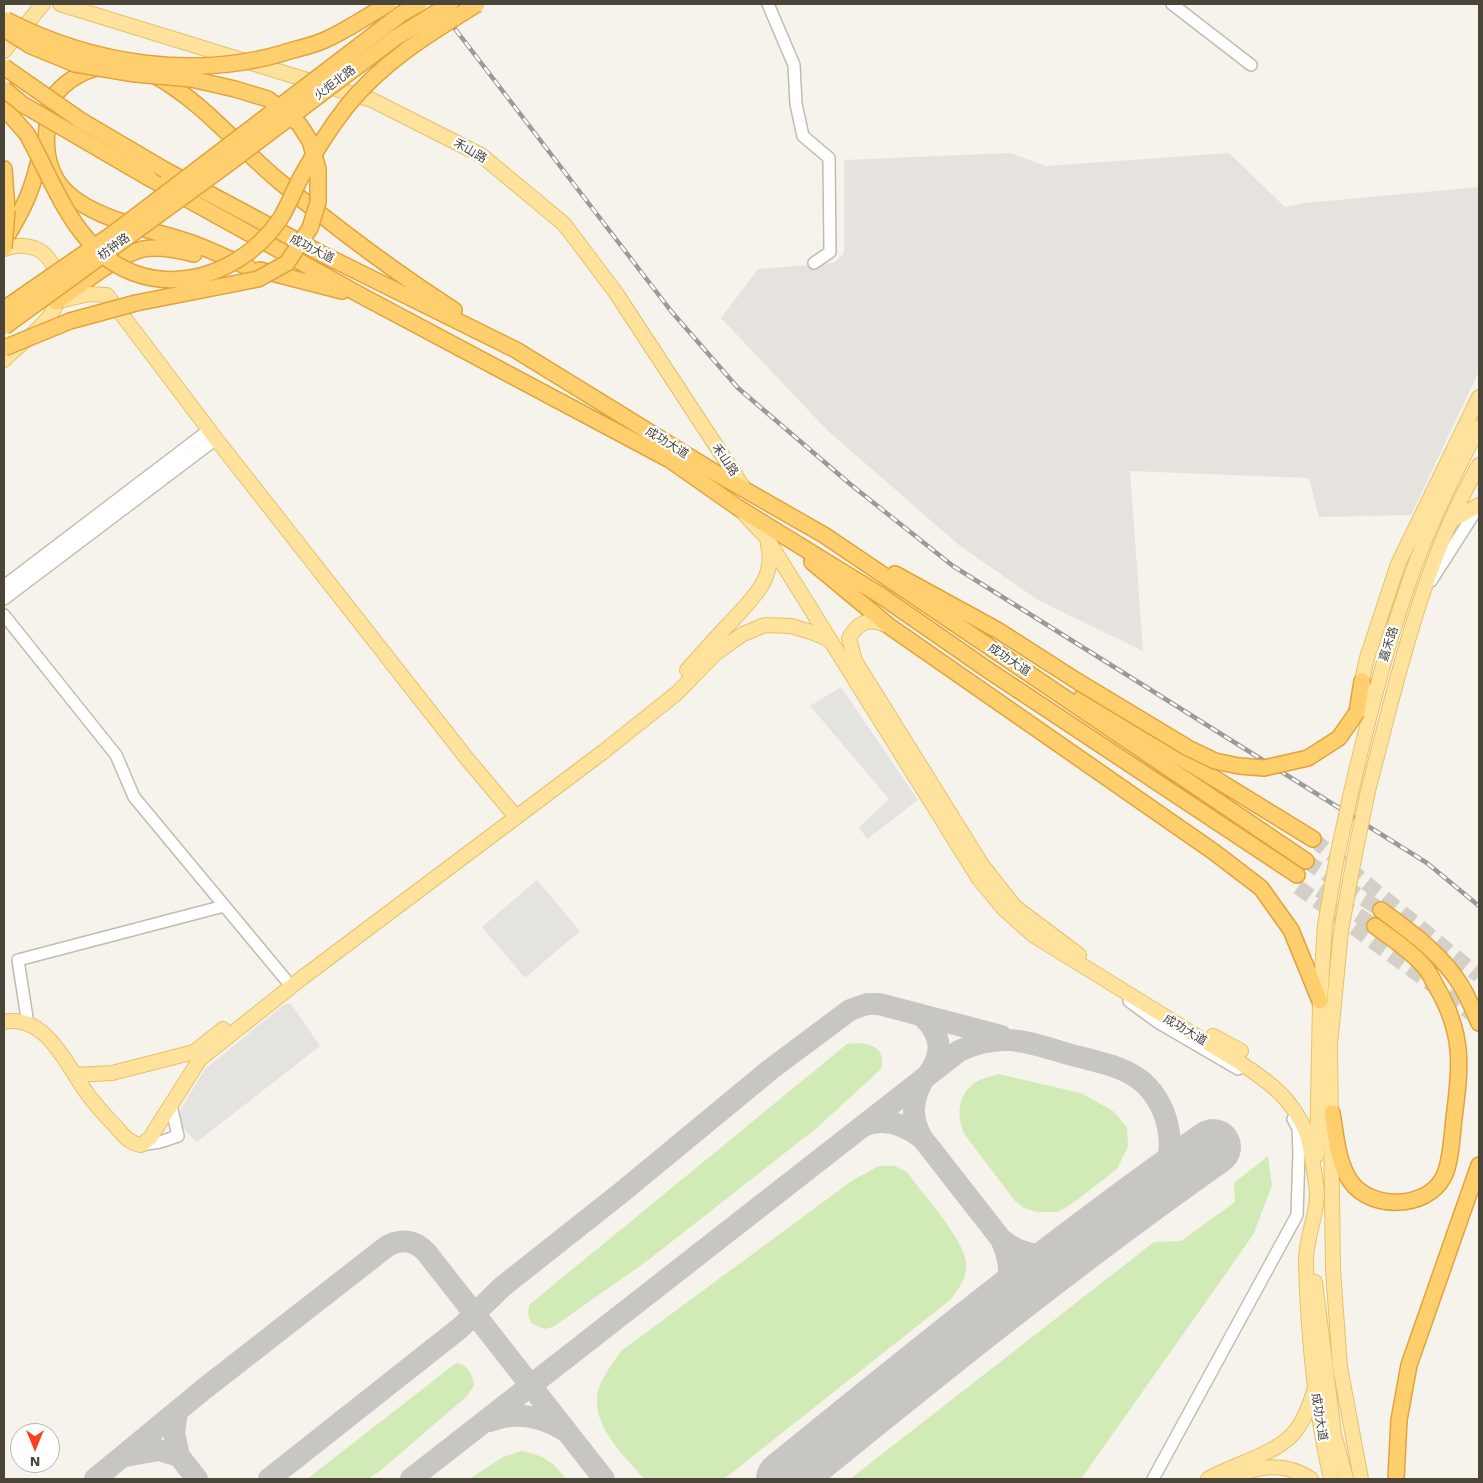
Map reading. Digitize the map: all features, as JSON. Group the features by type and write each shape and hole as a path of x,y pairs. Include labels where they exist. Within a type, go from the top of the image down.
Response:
{"highway":[{"path":"4,19 32,33 87,53 153,65 203,68 269,58 328,39 388,4"},
{"name":"火炬北路","path":"207,162 401,14 418,4"},
{"name":"火炬北路","path":"224,167 395,38 450,4"},
{"path":"4,108 27,134 73,221 87,240 107,259 138,274 166,280 198,278 218,272 243,258 260,244 280,219 323,137 348,105 379,71 422,39 477,4"},
{"path":"4,29 31,46 75,64 191,79 268,99 299,124 310,141 318,169 318,202 310,228 299,248 287,263 258,279 136,303 88,316 70,321 4,348"},
{"path":"4,240 25,206 35,181 50,105 69,79 95,68 121,65 145,70 173,85 214,120 278,180 367,250 437,299 516,350"},
{"name":"成功大道","path":"4,67 80,120 165,170 320,254 516,350 719,475 824,535 1306,861"},
{"name":"成功大道","path":"4,90 22,104 149,178 362,296 670,460 738,507 889,626 1214,852 1260,888 1291,930 1320,1001"},
{"path":"50,105 45,137 51,168 57,181 79,202 137,226 189,242 248,267"},
{"name":"枋钟路","path":"4,309 114,233 207,162"},
{"name":"枋钟路","path":"4,327 224,167"},
{"path":"4,169 6,215 4,248"},
{"path":"56,302 125,256 144,249 177,249 362,296"},
{"name":"成功大道","path":"768,532 880,595 1298,881"},
{"path":"824,535 999,631 1188,748 1215,761 1239,766 1264,768 1308,758 1339,738 1363,713 1362,681"},
{"path":"874,570 1313,839"},
{"path":"1381,910 1419,938 1437,956 1460,984 1479,1023"},
{"path":"1332,1112 1340,1158 1351,1182 1368,1197 1391,1203 1412,1201 1429,1191 1443,1178 1450,1150 1460,1062 1456,1030 1443,997 1424,965 1375,926"},
{"path":"1396,1479 1399,1420 1409,1365 1479,1165"}],"main road":[{"path":"4,51 43,4"},
{"name":"禾山路","path":"60,4 372,100 481,155 564,224 616,293 743,487"},
{"path":"4,248 18,245 35,248 47,256 58,281 56,302 52,314 4,360"},
{"path":"56,302 89,294 107,295 212,434 468,760 513,813"},
{"path":"1362,681 1367,658 1401,558 1479,397"},
{"name":"嘉禾路","path":"1316,1196 1320,1001 1325,926 1352,788 1363,713 1379,677 1410,578 1453,474 1479,427"},
{"name":"嘉禾路","path":"1361,1479 1340,1367 1333,1270 1330,1045 1341,931 1368,790 1399,672 1425,590 1451,522 1479,465"},
{"path":"1451,522 1479,505"},
{"path":"4,1022 11,1021 28,1024 47,1037 84,1090 124,1136 132,1143 141,1145 150,1138 200,1059 672,687 756,597 766,579 771,556 768,532"},
{"name":"成功大道","path":"768,532 796,586 979,879 1003,908 1033,935 1090,972 1242,1064 1270,1083 1292,1104 1307,1134 1316,1196 1309,1231 1306,1261 1315,1388 1330,1479"},
{"path":"1401,558 1423,546"},
{"name":"成功大道","path":"889,626 873,620 862,623 854,629 849,638 855,661 982,865 1015,907 1081,957 1241,1051"},
{"path":"75,1075 112,1073 194,1052 286,980 677,693 716,654 743,634 765,625 791,626 830,640"},
{"path":"1316,1196 1313,1266 1334,1434 1346,1479"},
{"path":"1208,1479 1271,1449 1291,1436 1306,1415 1315,1388"},
{"path":"1230,1479 1264,1466 1288,1474 1302,1473 1311,1479"}],"street":[{"path":"768,4 794,65 796,104 803,136 829,158 830,252 814,263"},
{"path":"1172,4 1251,65"},
{"path":"4,586 212,434"},
{"path":"4,599 212,434"},
{"path":"1425,590 1479,505"},
{"path":"4,615 116,755 134,797 286,980"},
{"path":"28,1024 18,960 224,906"},
{"path":"1090,972 1159,1023 1262,1083 1284,1103 1298,1128 1297,1215 1153,1479"},
{"path":"141,1145 160,1142 178,1136 171,1105"}],"shaded area":[{"path":"1010,153 1046,166 1229,153 1285,207 1305,203 1479,187 1479,371 1411,515 1319,517 1309,478 1130,471 1143,651 1038,600 960,546 827,430 721,318 758,269 834,263 844,253 844,160"},
{"path":"841,687 918,800 867,839 859,827 889,799 810,706"},
{"path":"537,880 580,931 525,978 482,927"},
{"path":"285,1004 291,1004 320,1046 197,1142 179,1124 177,1115 205,1069"}],"green space":[{"path":"860,1043 878,1050 882,1058 881,1069 818,1127 647,1261 553,1327 544,1329 531,1323 528,1315 529,1305 847,1044"},
{"path":"998,1074 1081,1093 1113,1111 1127,1127 1128,1147 1117,1169 1073,1203 1058,1212 1036,1212 1024,1208 1015,1201 965,1135 960,1121 960,1106 965,1093 978,1081"},
{"path":"1268,1156 1272,1186 1253,1235 1081,1479 850,1479 1154,1242 1181,1241 1235,1202 1234,1183"},
{"path":"879,1166 895,1166 907,1172 958,1241 964,1252 966,1273 957,1292 950,1300 724,1479 644,1479 613,1443 601,1422 598,1411 599,1387 621,1351 853,1180"},
{"path":"456,1363 467,1368 472,1377 474,1385 467,1396 380,1471 368,1479 307,1479"},
{"path":"522,1451 547,1460 566,1479 469,1479 503,1457"}],"taxiway":[{"path":"269,1479 460,1328 502,1287 622,1192 771,1069 850,1010 867,1004 879,1004 1001,1036"},
{"path":"921,1015 933,1028 939,1049 934,1065 929,1073"},
{"path":"411,1479 959,1051 989,1041 1016,1041 1042,1046 1106,1064 1122,1069 1136,1077 1147,1086 1156,1098 1168,1125 1169,1155 1165,1169 1158,1182 1147,1194 1096,1233 1065,1250 1049,1254 1033,1254 1017,1250 1001,1239 1008,1258 1009,1275 1006,1289 999,1302 989,1313 948,1346"},
{"path":"924,1078 917,1093 914,1108 918,1130 922,1138 1001,1239"},
{"path":"863,1126 879,1122 894,1123 909,1129 922,1138"},
{"path":"95,1479 204,1389 386,1247 402,1241 417,1245 426,1252 604,1479"},
{"path":"125,1456 159,1450 179,1456 174,1433 177,1411"},
{"path":"490,1421 509,1416 528,1416 546,1421 564,1430"},
{"path":"179,1456 197,1479"}],"runway":[{"path":"784,1479 942,1351 1049,1268 1213,1147"}],"tunnel":[{"path":"1313,839 1479,976"},
{"path":"1306,861 1381,910"},
{"path":"1298,887 1479,1019"},
{"path":"1319,890 1375,926"}],"railway":[{"path":"436,4 671,311 738,388 850,484 953,566 1427,863 1479,906"}]}
